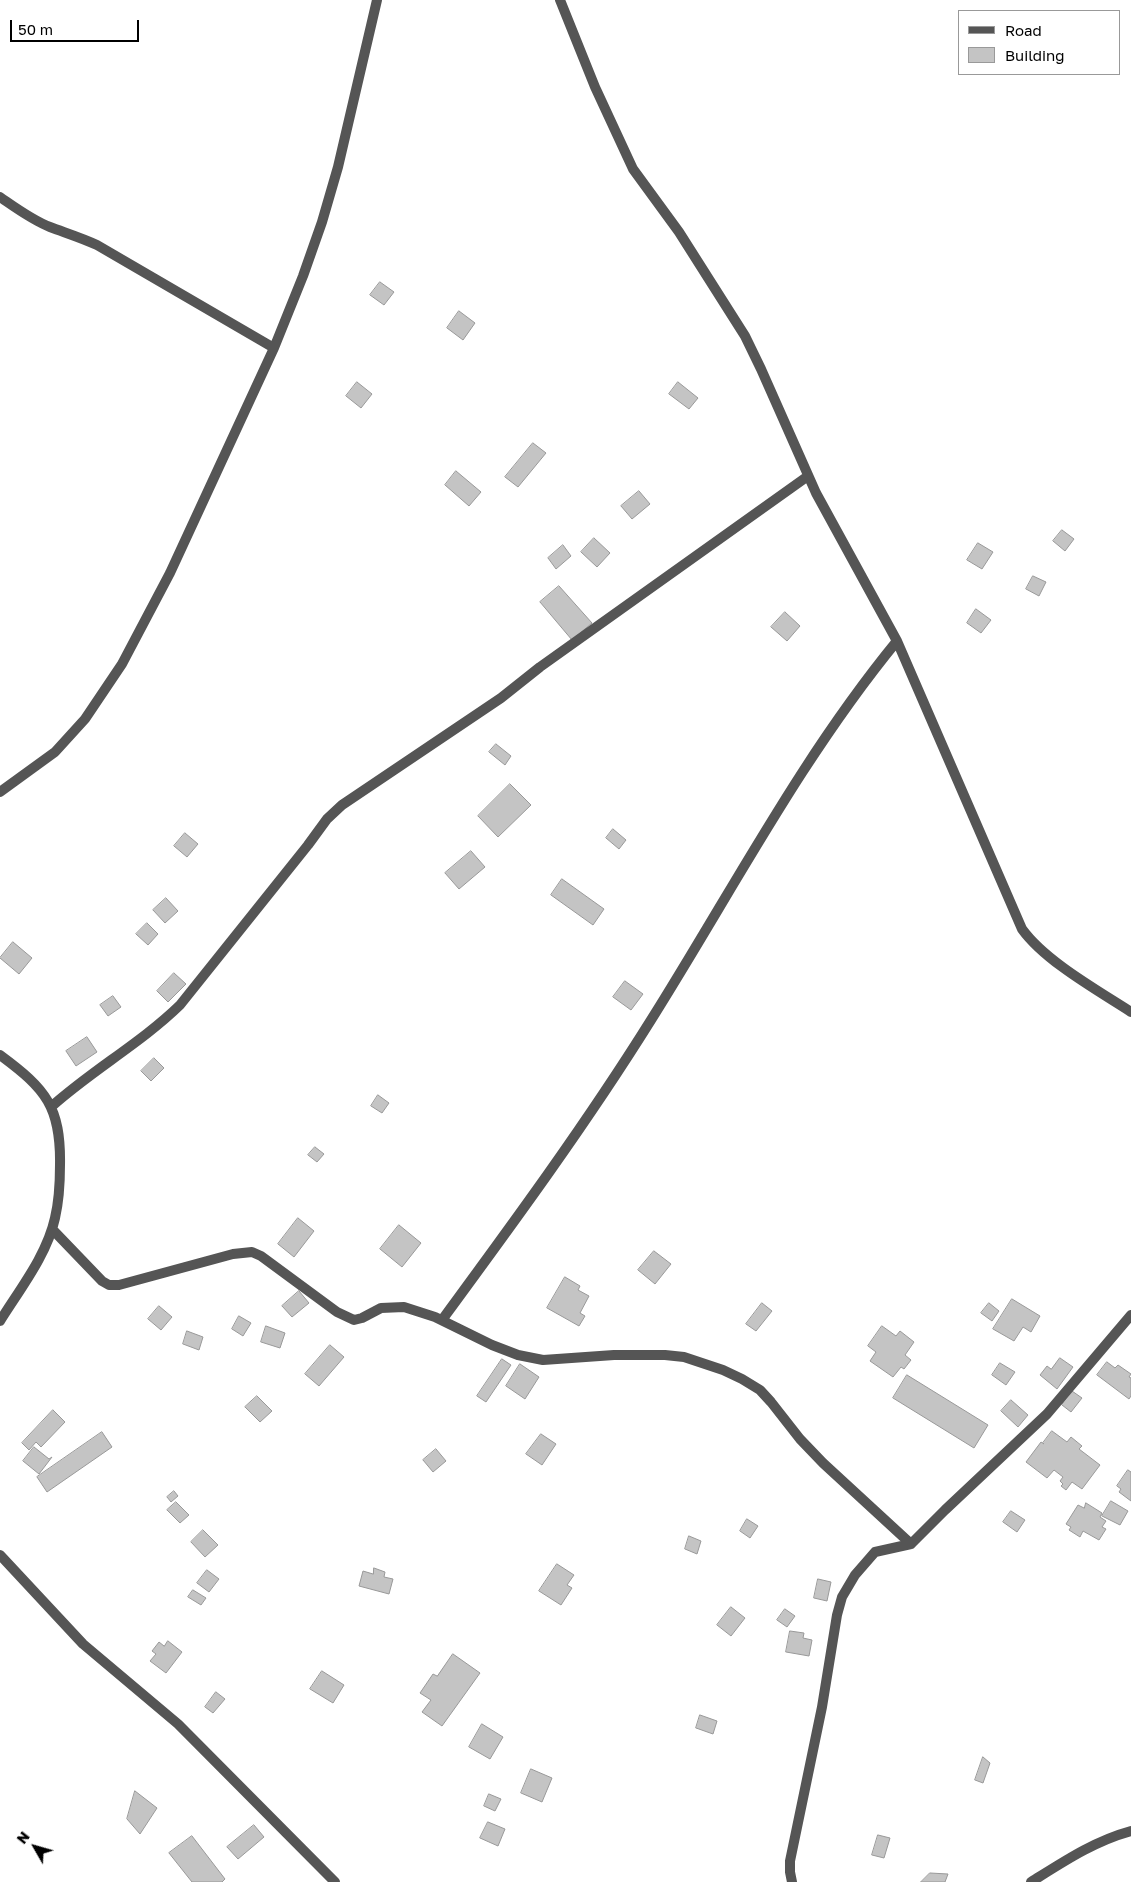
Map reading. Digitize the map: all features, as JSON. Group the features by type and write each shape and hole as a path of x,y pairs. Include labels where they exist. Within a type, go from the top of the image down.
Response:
{"street":[{"path":"0,792 40,764 85,719 122,664 170,573 274,348 303,276 331,193 377,0"},
{"path":"560,0 595,87 633,169 679,232 744,336 761,369 808,476 898,642 1022,929 1030,939 1056,962 1131,1012"},
{"path":"0,197 34,219 97,245 274,348"},
{"path":"51,1107 92,1073 159,1026 180,1005 327,819 342,806 501,698 540,667 808,476"},
{"path":"442,1320 596,1106 666,997 803,773 856,695 898,642"},
{"path":"0,1056 28,1078 51,1107 58,1126 60,1150 58,1200 52,1229 42,1253 0,1322"},
{"path":"52,1229 102,1281 109,1285 137,1282 233,1254 252,1252 261,1256 346,1317 354,1320 381,1308 404,1306 442,1320 492,1345 518,1355 543,1360 665,1355 684,1357 723,1370 760,1390 800,1439 823,1463 911,1544"},
{"path":"792,1882 790,1862 822,1707 837,1615 842,1597 855,1575 875,1552 911,1544 1048,1414 1131,1315"},
{"path":"0,1555 83,1644 178,1724 336,1882"},
{"path":"1031,1882 1095,1843 1131,1831"}],"building":[{"path":"380,282 394,292 384,305 370,295"},
{"path":"459,311 475,323 463,340 447,328"},
{"path":"357,382 372,394 361,408 346,396"},
{"path":"678,382 698,398 689,409 669,394"},
{"path":"533,443 546,453 518,487 505,477"},
{"path":"456,471 481,492 469,506 445,485"},
{"path":"639,491 650,504 632,519 621,506"},
{"path":"1062,530 1074,539 1065,551 1053,541"},
{"path":"594,538 610,553 597,567 581,552"},
{"path":"978,543 993,552 982,569 967,560"},
{"path":"563,545 571,556 556,569 548,558"},
{"path":"1033,576 1046,582 1039,596 1026,589"},
{"path":"559,586 592,623 572,640 540,602"},
{"path":"976,609 991,620 981,633 967,623"},
{"path":"785,612 800,626 787,641 771,627"},
{"path":"496,744 511,756 505,765 489,752"},
{"path":"510,784 531,805 498,837 478,816"},
{"path":"613,829 626,840 619,849 606,838"},
{"path":"185,833 198,844 187,857 174,846"},
{"path":"471,851 485,867 459,889 445,873"},
{"path":"562,879 604,909 593,925 551,895"},
{"path":"166,898 178,911 165,923 153,910"},
{"path":"147,923 158,934 148,945 136,934"},
{"path":"13,942 32,958 19,974 0,958"},
{"path":"174,973 186,984 168,1002 157,991"},
{"path":"625,981 643,994 631,1010 613,997"},
{"path":"113,996 121,1007 108,1016 100,1005"},
{"path":"87,1037 97,1052 76,1066 66,1051"},
{"path":"154,1058 164,1068 151,1081 141,1071"},
{"path":"378,1095 389,1103 382,1113 371,1106"},
{"path":"315,1147 324,1154 317,1162 308,1155"},
{"path":"298,1218 314,1231 294,1257 278,1244"},
{"path":"399,1225 421,1243 402,1267 380,1249"},
{"path":"654,1251 671,1264 655,1284 638,1270"},
{"path":"565,1277 580,1286 578,1290 589,1296 580,1313 585,1316 579,1326 547,1308"},
{"path":"299,1291 309,1303 292,1317 282,1306"},
{"path":"1012,1299 1040,1316 1031,1332 1023,1327 1014,1341 993,1329"},
{"path":"762,1303 772,1311 756,1331 746,1324"},
{"path":"989,1303 999,1311 992,1321 981,1313"},
{"path":"159,1306 172,1317 161,1330 148,1319"},
{"path":"239,1316 251,1323 243,1336 232,1329"},
{"path":"266,1326 285,1333 280,1348 261,1342"},
{"path":"882,1326 896,1336 900,1331 914,1342 905,1355 911,1360 904,1369 901,1367 893,1377 870,1361 876,1352 868,1346"},
{"path":"187,1331 203,1337 199,1350 183,1344"},
{"path":"330,1345 344,1357 319,1386 305,1374"},
{"path":"1060,1358 1073,1367 1057,1389 1040,1375 1047,1366 1051,1369"},
{"path":"502,1359 511,1365 486,1402 477,1396"},
{"path":"1107,1362 1115,1368 1118,1365 1131,1374 1129,1377 1131,1378 1131,1396 1129,1399 1097,1375"},
{"path":"1000,1363 1015,1372 1006,1385 992,1375"},
{"path":"520,1364 539,1377 525,1399 506,1386"},
{"path":"907,1375 988,1425 974,1448 893,1398"},
{"path":"1072,1391 1082,1398 1071,1412 1062,1405"},
{"path":"257,1396 272,1411 260,1422 245,1407"},
{"path":"1011,1400 1028,1415 1018,1427 1001,1411"},
{"path":"53,1410 65,1422 41,1447 36,1442 29,1450 22,1443"},
{"path":"1052,1431 1067,1442 1071,1437 1082,1446 1079,1449 1100,1465 1082,1489 1072,1482 1066,1490 1061,1486 1063,1484 1060,1481 1063,1477 1054,1470 1047,1478 1026,1462 1041,1442 1044,1444"},
{"path":"102,1432 112,1447 47,1492 37,1477"},
{"path":"541,1434 556,1444 542,1465 526,1454"},
{"path":"34,1447 49,1459 52,1457 39,1474 23,1461"},
{"path":"436,1449 446,1461 433,1472 423,1460"},
{"path":"1128,1470 1131,1472 1131,1501 1119,1492 1121,1489 1117,1486"},
{"path":"174,1491 178,1496 171,1502 167,1497"},
{"path":"1111,1501 1128,1511 1120,1525 1102,1516"},
{"path":"176,1502 189,1515 180,1523 167,1510"},
{"path":"1086,1503 1102,1513 1100,1517 1106,1521 1102,1527 1106,1529 1099,1540 1083,1531 1080,1537 1069,1530 1071,1527 1066,1524 1078,1505 1084,1508"},
{"path":"1011,1511 1025,1520 1017,1532 1003,1522"},
{"path":"747,1519 758,1526 750,1538 740,1531"},
{"path":"203,1530 218,1545 205,1557 191,1542"},
{"path":"689,1536 701,1541 697,1554 685,1549"},
{"path":"557,1564 574,1575 567,1585 572,1588 561,1605 539,1591"},
{"path":"374,1568 385,1572 384,1577 393,1579 389,1594 359,1586 363,1571 373,1574"},
{"path":"207,1570 219,1579 209,1592 197,1583"},
{"path":"818,1579 831,1582 827,1601 814,1598"},
{"path":"193,1590 206,1598 201,1605 188,1597"},
{"path":"731,1607 745,1618 731,1636 717,1625"},
{"path":"785,1609 795,1616 787,1627 777,1620"},
{"path":"790,1631 804,1633 803,1638 812,1640 809,1656 786,1652"},
{"path":"168,1641 182,1652 166,1673 150,1661 156,1654 152,1651 159,1642 164,1646"},
{"path":"453,1654 480,1673 442,1726 422,1712 431,1700 420,1693 433,1674 437,1676"},
{"path":"322,1671 344,1685 333,1703 310,1689"},
{"path":"216,1692 225,1699 213,1713 205,1707"},
{"path":"700,1715 717,1721 713,1734 696,1728"},
{"path":"482,1724 503,1737 490,1759 469,1747"},
{"path":"983,1757 990,1763 983,1783 975,1780"},
{"path":"531,1769 552,1778 542,1802 521,1793"},
{"path":"135,1791 157,1808 140,1834 127,1819"},
{"path":"489,1794 501,1799 495,1811 484,1806"},
{"path":"488,1822 505,1829 498,1846 480,1838"},
{"path":"254,1825 264,1837 238,1859 227,1847"},
{"path":"878,1835 890,1838 884,1858 872,1855"},
{"path":"192,1836 225,1879 222,1882 192,1882 169,1853"},
{"path":"930,1873 948,1874 945,1882 921,1882"}]}
